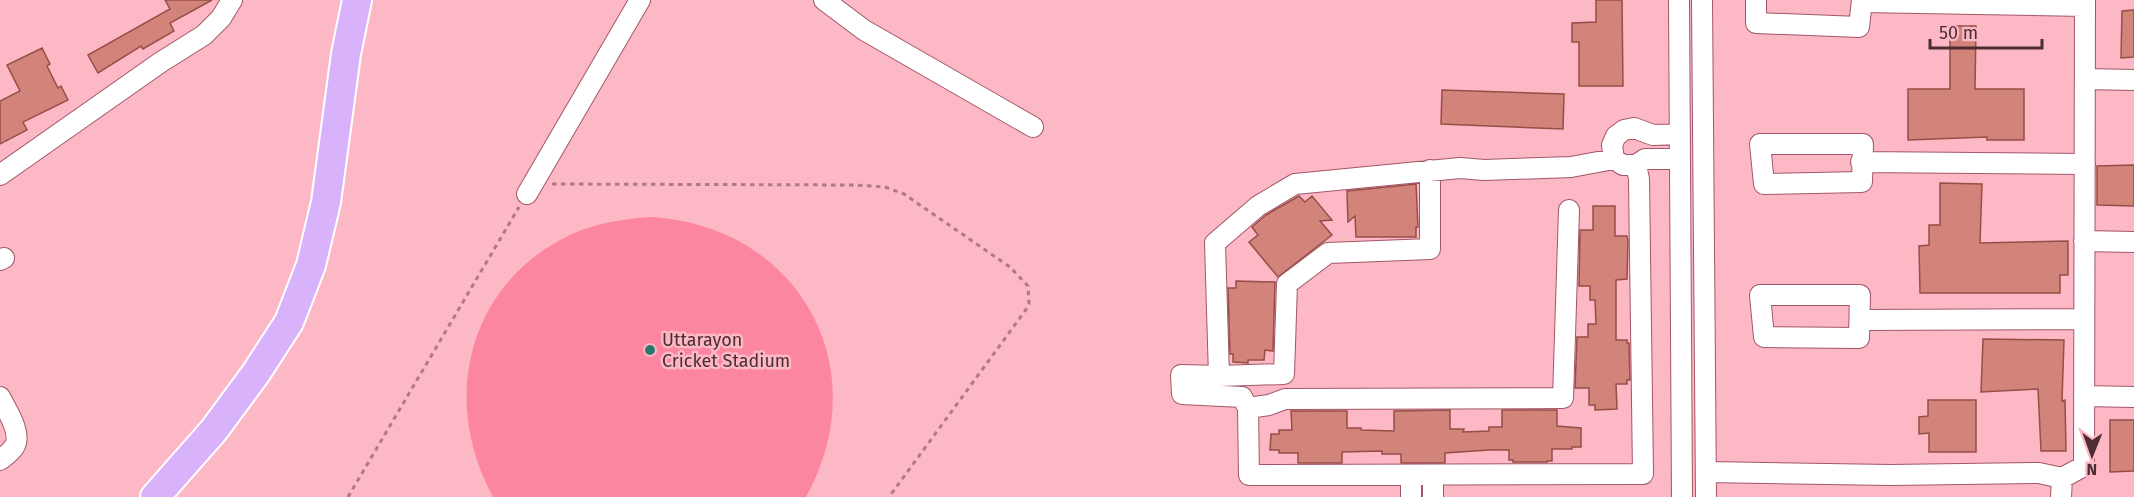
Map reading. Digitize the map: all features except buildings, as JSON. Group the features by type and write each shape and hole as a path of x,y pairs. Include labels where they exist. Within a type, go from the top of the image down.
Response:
{"highway":[{"path":"155,497 214,430 256,373 289,322 311,265 326,202 346,54 357,0"}],"street":[{"path":"0,174 161,62 204,35 221,18 232,0"},
{"path":"526,194 640,0"},
{"path":"824,0 864,30 1033,127"},
{"path":"1679,0 1682,497"},
{"path":"1702,0 1706,497"},
{"path":"1706,472 1890,475 2038,473 2062,488 2084,466 2085,3 1862,1 1859,27 1756,23 1756,0"},
{"path":"2085,80 2134,80"},
{"path":"1614,159 1611,144 1624,130 1635,128 1653,135 1680,134"},
{"path":"1760,144 1863,144 1861,162 1862,182 1764,184 1760,144"},
{"path":"1219,376 1215,243 1258,206 1295,184 1460,168 1484,170 1571,167 1614,159 1623,165 1636,165 1645,159 1680,159"},
{"path":"1861,162 2085,164"},
{"path":"1430,170 1430,249 1328,253 1287,284 1284,374 1181,375 1182,394 1242,398 1248,408 1249,475 1643,474 1639,179 1636,165"},
{"path":"1248,408 1269,405 1285,399 1563,398 1569,210"},
{"path":"2084,241 2134,242"},
{"path":"1760,295 1860,295 1860,320 1859,338 1764,337 1760,295"},
{"path":"1860,320 2084,319"},
{"path":"2084,396 2134,397"},
{"path":"0,397 16,432 16,440 12,450 0,460"},
{"path":"1411,476 1411,497"},
{"path":"1433,476 1433,497"}],"path":[{"path":"348,497 526,194 542,185 559,184 885,187 896,190 913,200 1010,267 1028,286 1029,304 889,497"}],"shaded area":[{"name":"Uttarayon Cricket Stadium","path":"650,217 702,226 747,246 783,275 810,311 827,353 833,400 826,448 806,497 493,497 477,460 468,422 467,385 473,348 486,314 507,283 535,256 570,235 610,222"}],"place":[{"name":"Uttarayon Cricket Stadium","path":"650,350"}]}
